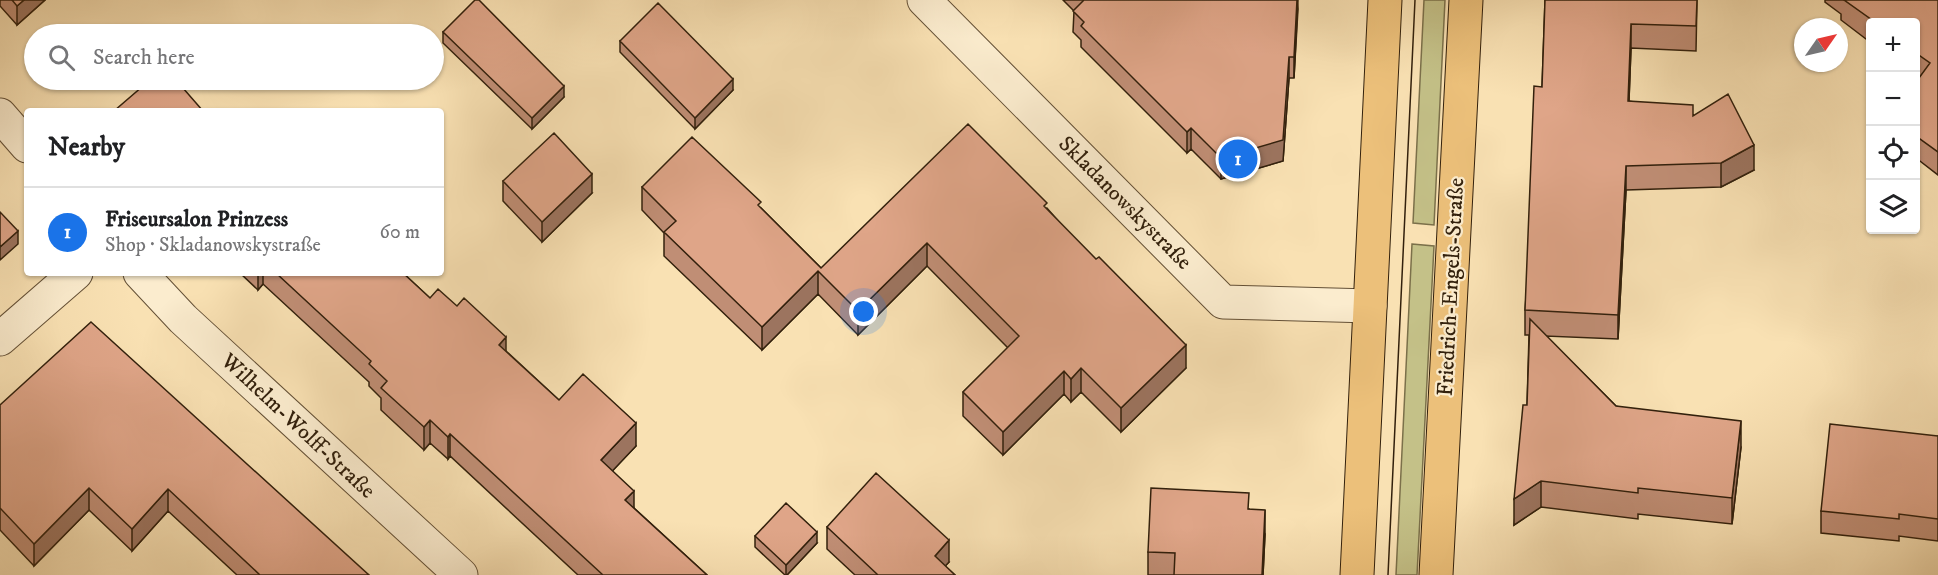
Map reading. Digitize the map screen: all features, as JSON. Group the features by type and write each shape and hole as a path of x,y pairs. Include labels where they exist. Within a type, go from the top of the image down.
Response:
{"main road":[{"path":"1357,575 1385,0"},
{"name":"Friedrich-Engels-Straße","path":"1436,575 1466,0"}],"street":[{"name":"Skladanowskystraße","path":"924,0 1223,302 1370,306"},
{"path":"0,115 24,143"},
{"path":"0,339 73,276"},
{"name":"Wilhelm-Wolff-Straße","path":"143,276 191,327 461,575"}],"shaded area":[{"path":"1424,0 1445,0 1434,225 1413,223"},
{"path":"1412,244 1434,246 1417,575 1396,575"}],"building":[{"path":"12,0 24,0 17,6"},
{"path":"475,0 479,0 564,86 532,118 444,31"},
{"path":"1084,0 1297,0 1294,57 1289,57 1283,140 1221,158 1191,128 1187,132 1081,26 1084,22 1073,11"},
{"path":"1545,0 1697,0 1696,26 1631,24 1628,101 1693,105 1693,116 1728,94 1754,145 1721,163 1626,166 1618,315 1525,310 1534,86 1542,87"},
{"path":"1844,0 1938,0 1938,152 1920,139 1920,77 1930,63 1920,56 1920,18 1869,18"},
{"path":"658,3 733,79 695,118 620,41"},
{"path":"138,90 185,90 200,108 117,108"},
{"path":"968,124 1047,203 1044,206 1096,259 1099,257 1186,345 1121,408 1081,368 1071,379 1064,371 1003,432 963,392 1019,336 927,243 858,311 818,271 762,327 664,232 676,221 642,187 692,137 761,202 758,205 821,268"},
{"path":"554,133 592,174 542,222 503,181"},
{"path":"0,212 18,231 0,247"},
{"path":"279,276 406,276 430,298 438,289 457,306 464,298 506,337 499,345 559,400 583,374 636,423 601,460 634,491 625,500 707,575 603,575 450,434 448,437 430,420 424,427 381,388 387,381 369,364 371,361"},
{"path":"1530,319 1616,406 1741,421 1732,498 1638,488 1638,493 1541,481 1514,499 1523,405 1527,405"},
{"path":"91,322 369,575 260,575 168,489 132,529 89,488 34,544 0,508 0,405"},
{"path":"1830,424 1938,436 1938,519 1899,514 1899,519 1821,511"},
{"path":"876,473 949,540 935,556 955,575 878,575 827,527"},
{"path":"1151,488 1249,493 1248,509 1265,510 1262,575 1174,575 1175,553 1148,552"},
{"path":"786,503 817,532 786,565 755,536"}],"tram line":[{"path":"1388,575 1415,0"}],"place":[{"name":"Friseursalon Prinzess","path":"1238,159"}]}
